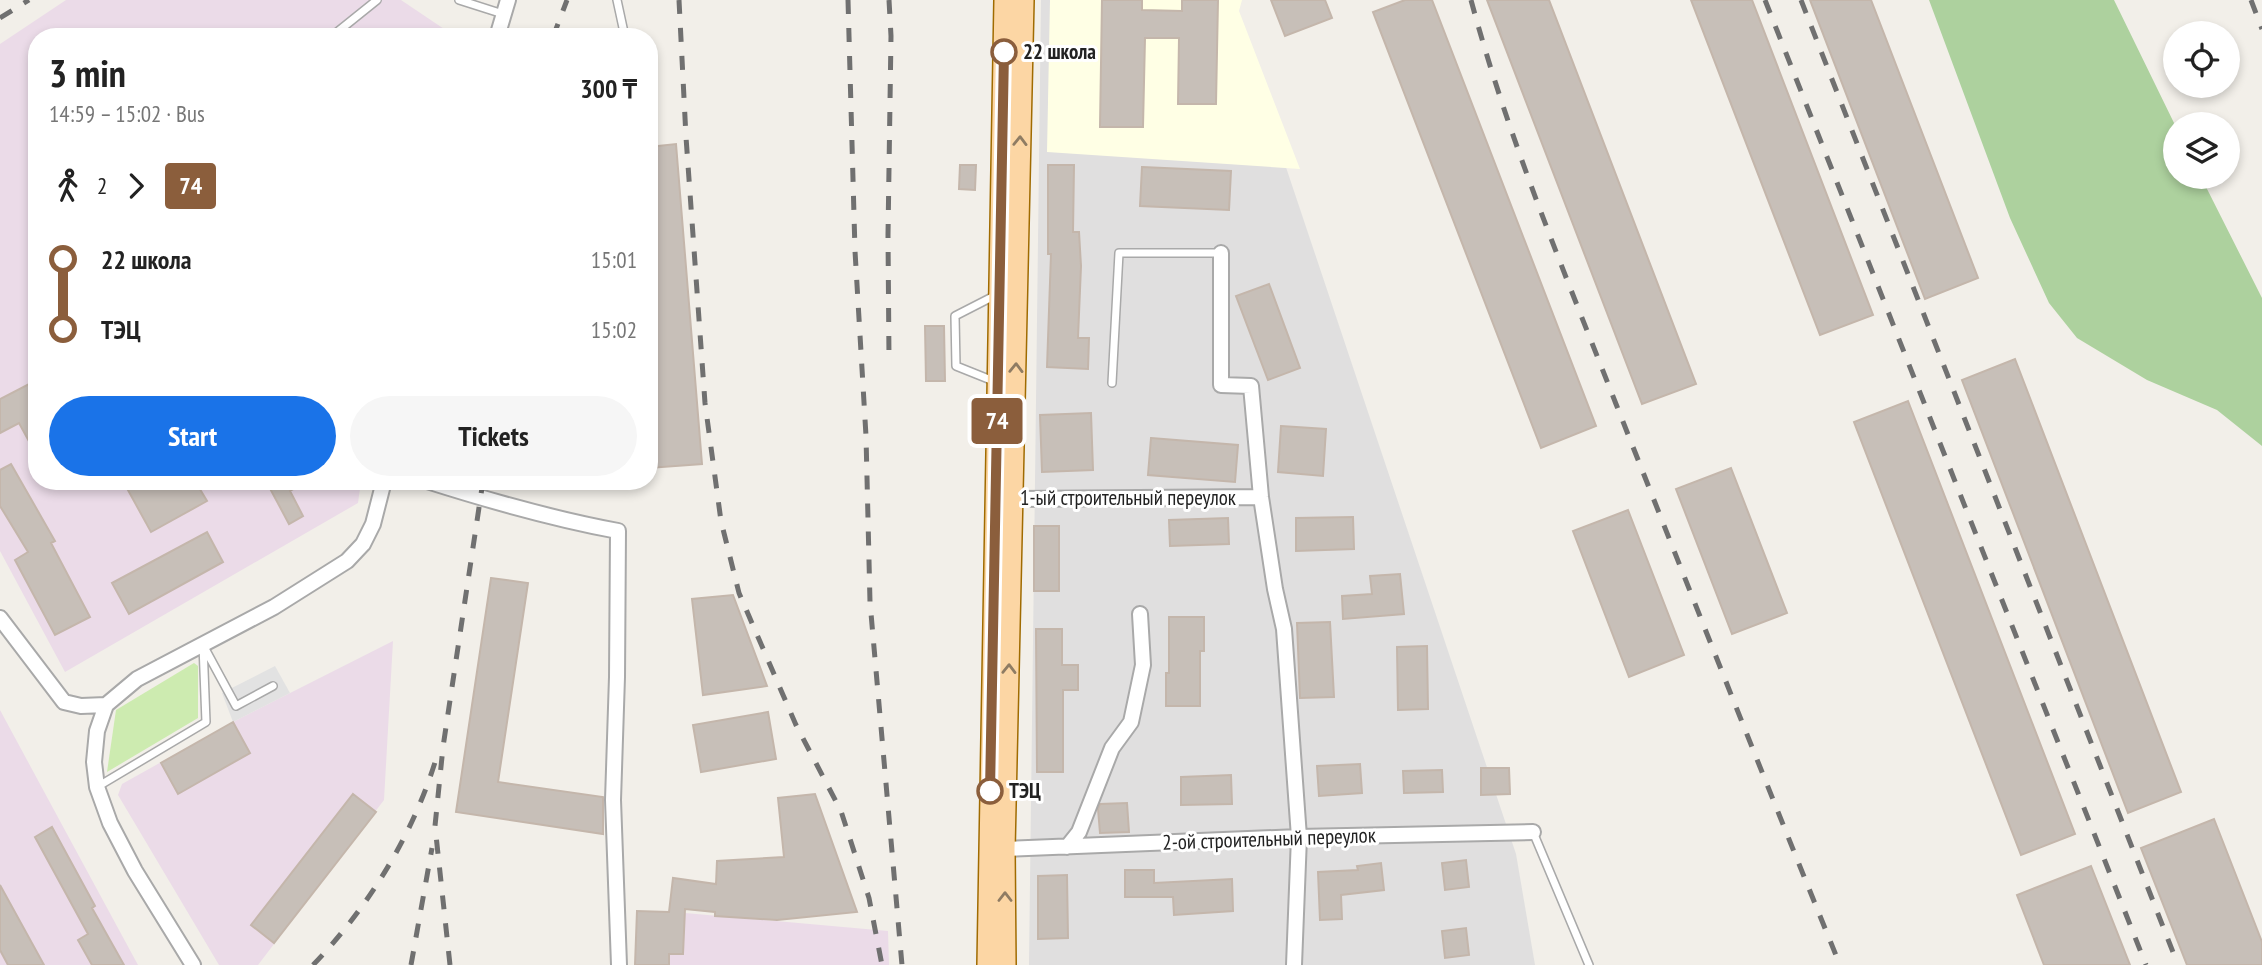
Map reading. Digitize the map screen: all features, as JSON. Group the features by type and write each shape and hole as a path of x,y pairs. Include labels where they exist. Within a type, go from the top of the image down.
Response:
{"main road":[{"path":"1005,0 998,382 1004,499 1005,965"},
{"path":"988,965 1023,0"}],"street":[{"path":"500,28 506,7"},
{"name":"1-ый строительный переулок","path":"1221,253 1221,385 1251,386 1261,498 1284,629 1299,837 1294,965"},
{"path":"193,965 135,871 110,823 97,787 94,762 97,731 106,705 137,679 274,607 347,561 363,544 373,524 382,490"},
{"path":"458,490 560,520 618,531 613,800 619,965"},
{"name":"1-ый строительный переулок","path":"1004,499 1261,498"},
{"path":"1067,847 1079,832 1112,748 1130,722 1143,665 1140,614"},
{"path":"0,618 64,702 82,706 106,705"},
{"name":"2-ой строительный переулок","path":"1004,849 1299,837 1534,832"}],"lane":[{"path":"342,28 377,0"},
{"path":"459,0 506,7"},
{"path":"617,0 623,28"},
{"path":"1112,383 1119,253 1221,253"},
{"path":"998,382 956,366 955,316 1000,293"},
{"path":"203,645 236,706 273,686"},
{"path":"97,787 206,722 203,645"},
{"path":"1534,832 1588,965"}],"shaded area":[{"path":"66,0 401,0 443,28 28,28 28,490 360,490 358,503 65,672 0,551 0,44"},
{"path":"1041,0 1230,0 1516,854 1535,965 1029,965"},
{"path":"1050,0 1242,0 1239,11 1300,169 1047,152"},
{"path":"393,641 384,800 258,965 219,965 118,795 122,784 233,722"},
{"path":"275,666 290,693 233,722 222,693"},
{"path":"0,710 54,810 138,965 0,965"},
{"path":"637,911 888,931 889,965 635,965"}],"green space":[{"path":"1929,0 2114,0 2169,112 2163,112 2163,189 2207,189 2262,298 2262,446 2217,410 2147,380 2077,338 2049,303 2010,218"},
{"path":"194,663 198,666 198,718 107,772 116,710"}],"building":[{"path":"1102,0 1142,0 1142,10 1182,11 1182,0 1218,0 1216,104 1178,104 1179,38 1145,38 1143,127 1100,127"},
{"path":"1271,0 1325,0 1332,18 1285,36"},
{"path":"1405,0 1432,0 1596,426 1541,448 1373,12"},
{"path":"1487,0 1549,0 1696,384 1642,404"},
{"path":"1691,0 1752,0 1873,315 1820,335"},
{"path":"1810,0 1871,0 1978,278 1925,299"},
{"path":"676,144 702,464 658,467 658,146"},
{"path":"960,165 976,165 975,190 959,189"},
{"path":"1048,165 1074,165 1073,232 1079,232 1081,266 1078,338 1089,338 1088,369 1047,367 1051,254 1048,254"},
{"path":"1142,167 1231,171 1229,210 1140,206"},
{"path":"1269,284 1300,368 1268,380 1236,296"},
{"path":"925,326 944,326 945,381 926,381"},
{"path":"2015,359 2181,792 2128,813 1962,380"},
{"path":"28,385 28,440 19,423 0,433 0,399"},
{"path":"1908,401 2075,834 2021,855 1854,422"},
{"path":"1091,413 1093,470 1042,472 1040,415"},
{"path":"1281,426 1326,429 1323,476 1278,472"},
{"path":"1151,438 1238,445 1235,482 1148,475"},
{"path":"11,464 55,541 51,543 90,617 55,635 15,560 28,552 0,506 0,470"},
{"path":"1731,468 1787,613 1732,634 1676,489"},
{"path":"128,490 200,490 207,501 151,532"},
{"path":"271,490 292,490 303,516 289,524"},
{"path":"1628,510 1684,655 1629,677 1573,531"},
{"path":"1353,517 1354,549 1296,551 1296,518"},
{"path":"1228,518 1229,544 1170,546 1169,520"},
{"path":"1034,526 1059,526 1059,591 1034,591"},
{"path":"207,532 223,562 129,614 112,583"},
{"path":"1400,574 1404,614 1343,619 1342,596 1372,594 1370,576"},
{"path":"491,578 528,583 498,782 603,797 603,834 456,812"},
{"path":"733,595 767,686 703,695 692,599"},
{"path":"1169,617 1204,617 1204,651 1200,651 1200,706 1166,706"},
{"path":"1330,622 1334,697 1300,698 1297,623"},
{"path":"1036,629 1062,629 1062,665 1078,665 1078,690 1063,690 1063,772 1037,772"},
{"path":"1427,646 1428,709 1398,710 1397,647"},
{"path":"768,712 776,759 701,772 693,725"},
{"path":"233,722 250,753 178,794 161,763"},
{"path":"1360,764 1362,793 1319,796 1317,766"},
{"path":"1481,768 1509,768 1510,794 1481,795"},
{"path":"1442,770 1443,792 1404,793 1403,771"},
{"path":"1231,775 1232,804 1181,805 1181,777"},
{"path":"353,794 376,812 274,943 251,925"},
{"path":"815,794 857,912 777,920 715,916 715,912 685,909 683,954 669,954 669,965 635,965 637,911 669,912 673,878 716,884 717,861 784,857 778,798"},
{"path":"1127,803 1129,832 1100,833 1100,804"},
{"path":"2214,819 2262,942 2262,965 2187,965 2141,848"},
{"path":"52,827 124,965 92,965 78,940 88,934 35,837"},
{"path":"1466,860 1469,887 1445,890 1442,863"},
{"path":"1381,863 1384,890 1341,895 1342,919 1320,920 1318,872 1358,870 1357,866"},
{"path":"2091,866 2130,965 2044,965 2017,895"},
{"path":"1125,870 1154,870 1154,883 1232,879 1233,911 1174,915 1173,897 1125,897"},
{"path":"1067,875 1068,938 1038,939 1038,876"},
{"path":"0,885 44,965 8,965 0,950"},
{"path":"1466,928 1469,955 1445,958 1442,931"}],"railway":[{"path":"0,18 29,0"},
{"path":"556,28 567,0"},
{"path":"679,0 705,403 721,521 739,593 796,725 841,811 869,898 882,965"},
{"path":"848,0 855,251 866,436 870,602 902,965"},
{"path":"889,0 889,359"},
{"path":"1471,0 1502,103 1557,254 1840,965"},
{"path":"1765,0 2146,965"},
{"path":"1801,0 2178,965"},
{"path":"2251,0 2262,29"},
{"path":"450,965 435,826 443,747 482,490"},
{"path":"313,965 352,919 386,869 415,815 436,759"},
{"path":"411,965 432,848"}],"bus line":[{"name":"74","path":"990,791 1004,52"}],"place":[{"name":"22 школа","path":"1004,52"},
{"name":"ТЭЦ","path":"990,791"}]}
